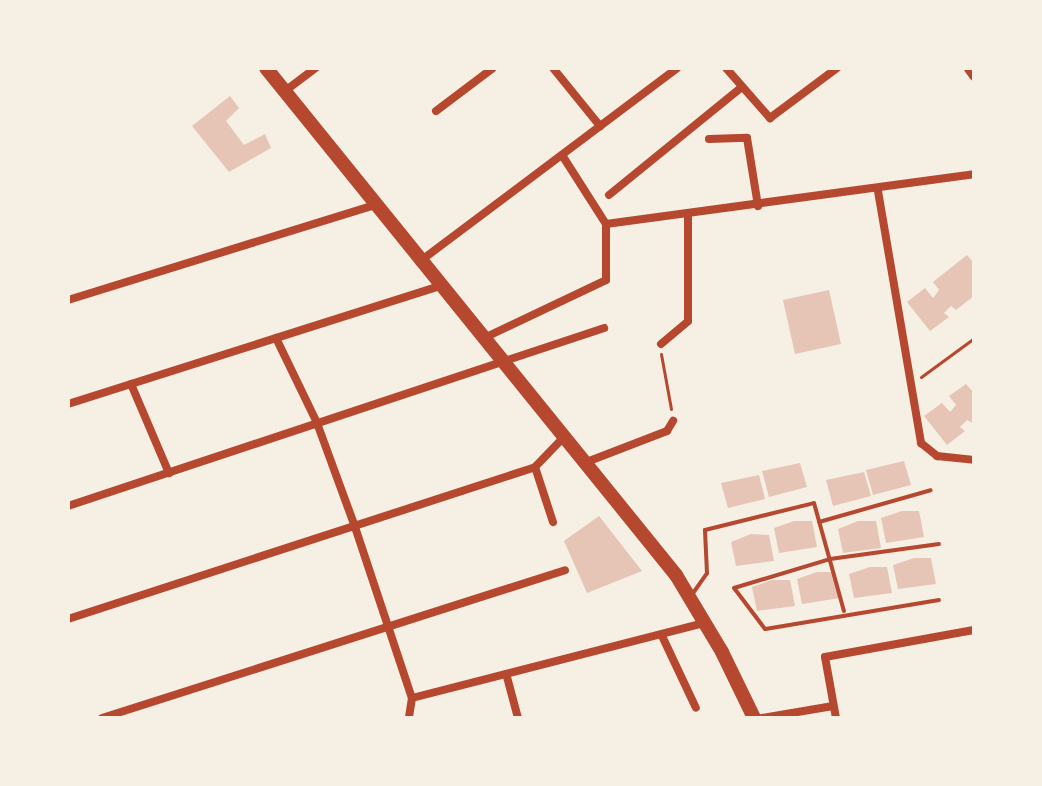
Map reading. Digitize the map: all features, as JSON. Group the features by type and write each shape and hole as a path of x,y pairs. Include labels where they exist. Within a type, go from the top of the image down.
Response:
{"main road":[{"path":"266,68 418,262 584,463 689,597 754,718"}],"street":[{"path":"285,91 316,68"},
{"path":"436,111 493,68"},
{"path":"553,68 600,126"},
{"path":"418,262 677,68"},
{"path":"726,68 770,118 837,68"},
{"path":"969,68 974,75"},
{"path":"609,195 742,87"},
{"path":"709,139 747,138 758,206"},
{"path":"482,339 606,280 606,224 562,155"},
{"path":"606,224 878,191 974,174"},
{"path":"878,191 927,452 974,460"},
{"path":"68,300 374,205"},
{"path":"661,344 688,321 688,214"},
{"path":"68,404 439,286"},
{"path":"68,506 604,328"},
{"path":"276,338 317,423 355,527 412,698 409,718"},
{"path":"131,384 169,473"},
{"path":"584,463 667,431 673,421"},
{"path":"68,619 535,467 563,438"},
{"path":"535,467 553,522"},
{"path":"102,718 565,570"},
{"path":"412,698 663,638 705,623"},
{"path":"836,718 825,657 974,630"},
{"path":"663,638 696,708"},
{"path":"507,677 518,718"},
{"path":"762,718 833,706"}],"lane":[{"path":"819,522 931,490"},
{"path":"689,597 707,573 705,530 814,503 845,612"},
{"path":"939,544 830,559 734,588 765,629 845,612 939,600"}],"path":[{"path":"912,384 974,338"},
{"path":"661,344 673,421"}],"building":[{"path":"230,96 239,108 226,121 244,145 265,134 271,148 229,172 192,126"},
{"path":"967,255 974,263 974,296 956,310 951,306 944,313 949,317 930,331 907,302 925,288 933,298 939,290 933,282"},
{"path":"829,290 841,344 795,354 783,300"},
{"path":"966,384 974,393 974,424 967,420 960,427 965,431 947,445 924,416 942,403 950,412 956,405 949,396"},
{"path":"904,461 911,485 873,495 866,470"},
{"path":"800,463 807,487 769,497 762,471"},
{"path":"864,472 871,496 833,506 826,480"},
{"path":"759,475 765,499 728,508 721,483"},
{"path":"902,511 919,511 924,537 886,543 881,518"},
{"path":"599,516 642,571 587,593 564,541"},
{"path":"794,521 812,521 817,547 779,553 774,528"},
{"path":"858,521 876,521 881,548 843,553 838,529"},
{"path":"751,534 769,535 774,561 736,566 731,542"},
{"path":"914,558 931,558 936,584 898,589 893,565"},
{"path":"870,567 887,567 892,593 854,598 849,574"},
{"path":"817,572 835,572 840,598 802,604 797,579"},
{"path":"772,580 790,580 795,606 757,611 752,587"}]}
